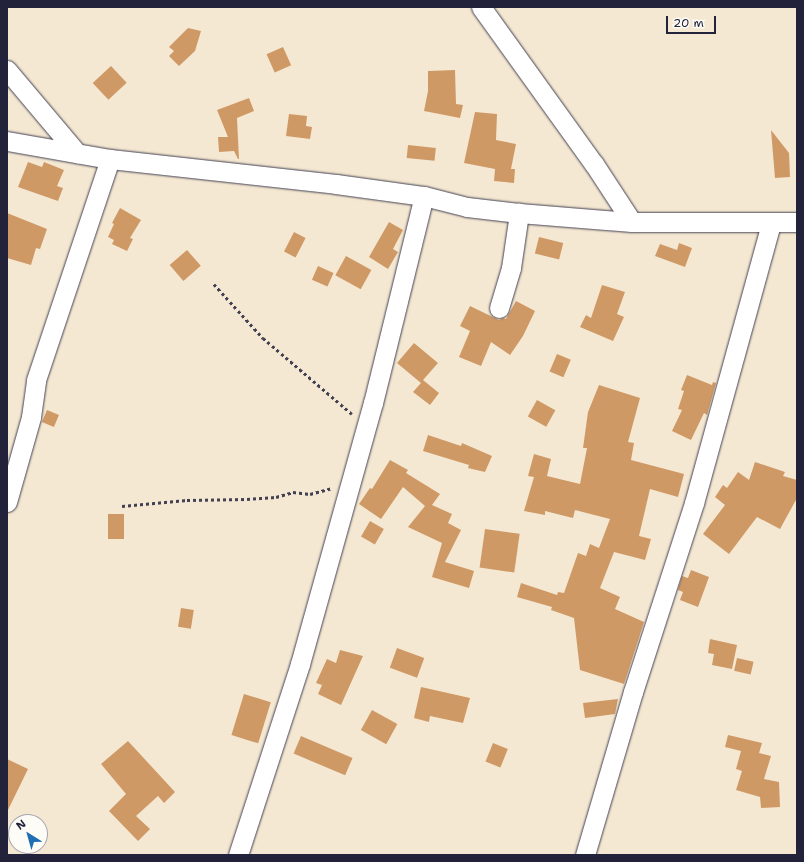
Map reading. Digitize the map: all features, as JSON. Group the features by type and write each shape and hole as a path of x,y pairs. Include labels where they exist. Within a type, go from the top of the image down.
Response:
{"street":[{"path":"481,7 594,164 632,222"},
{"path":"7,70 77,153"},
{"path":"7,140 110,159 336,184 424,196 467,207 519,213 632,222 797,222"},
{"path":"7,502 31,417 36,380 110,159"},
{"path":"238,855 300,664 366,427 424,196"},
{"path":"499,308 511,268 519,213"},
{"path":"585,855 633,692 694,503 770,223"}],"path":[{"path":"214,284 263,338 366,427"},
{"path":"122,506 187,500 276,497 293,492 310,494 328,488 349,488"}],"building":[{"path":"188,28 201,31 195,51 179,66 169,56 174,51 169,47"},
{"path":"283,47 291,65 275,73 267,54"},
{"path":"111,66 127,83 108,100 93,83"},
{"path":"455,70 456,104 463,105 460,118 424,111 428,91 428,71"},
{"path":"249,98 254,111 237,118 238,159 234,151 219,152 218,137 228,137 217,110"},
{"path":"475,112 497,114 496,140 516,144 511,169 515,169 514,183 494,181 495,169 464,163"},
{"path":"289,114 307,116 306,126 312,127 310,139 286,136"},
{"path":"771,130 789,153 790,177 775,178"},
{"path":"408,145 436,148 434,161 407,158"},
{"path":"28,162 42,167 44,162 64,170 57,186 63,188 58,201 18,187"},
{"path":"120,208 141,220 130,238 133,239 127,251 112,244 114,240 108,237 114,224 112,223"},
{"path":"7,213 47,229 40,249 36,248 31,265 7,258"},
{"path":"389,222 403,230 393,249 398,252 388,269 369,257"},
{"path":"294,232 306,238 296,258 284,252"},
{"path":"539,237 563,243 559,260 535,253"},
{"path":"679,243 692,248 685,267 655,256 660,244 677,250"},
{"path":"187,250 201,266 183,281 170,265"},
{"path":"346,256 371,270 361,289 335,275"},
{"path":"318,266 334,273 327,287 312,280"},
{"path":"602,285 625,292 617,314 624,317 613,341 580,327 586,315 591,318"},
{"path":"516,301 535,311 523,336 510,355 491,342 481,366 459,357 470,331 460,326 470,306 499,320 503,318 506,319"},
{"path":"414,343 438,363 423,380 439,393 430,405 413,392 421,383 397,363"},
{"path":"557,354 571,360 563,377 550,371"},
{"path":"687,375 712,385 713,382 716,383 707,415 704,413 691,440 672,431 682,410 678,409 684,391 681,390"},
{"path":"599,385 640,398 628,442 634,443 631,460 684,474 678,497 650,489 639,536 651,539 645,560 614,552 600,588 620,597 615,609 644,622 624,684 580,670 574,618 551,610 552,607 517,597 521,583 557,595 558,592 564,593 578,553 586,556 590,544 599,548 610,519 575,510 573,518 545,511 545,515 524,511 534,477 528,476 534,454 551,459 547,476 580,484 587,448 583,448 588,412"},
{"path":"537,400 555,410 546,427 528,417"},
{"path":"47,410 59,415 54,427 42,422"},
{"path":"428,435 461,446 462,443 492,456 485,472 468,468 469,465 423,451"},
{"path":"390,460 408,470 406,473 440,494 432,505 452,514 448,523 461,530 445,562 474,571 469,588 432,577 442,543 408,527 425,506 403,487 381,519 359,504 370,488 372,489"},
{"path":"755,462 785,472 783,476 797,480 797,498 780,529 757,517 729,554 703,534 725,505 715,497 723,485 727,488 738,472 749,480"},
{"path":"108,514 124,514 124,539 108,539"},
{"path":"370,521 384,529 375,545 361,537"},
{"path":"485,529 520,534 514,572 480,568"},
{"path":"691,570 709,577 698,607 680,600 683,592 678,590 682,576 688,578"},
{"path":"181,608 194,610 191,629 178,627"},
{"path":"710,639 737,645 732,669 712,665 714,654 708,653"},
{"path":"397,648 424,658 417,678 390,668"},
{"path":"340,650 363,656 341,705 318,694 322,685 316,683 327,659 336,663"},
{"path":"737,658 754,662 751,674 734,671"},
{"path":"421,687 470,698 463,723 430,716 429,722 414,718"},
{"path":"244,694 271,702 258,743 231,735"},
{"path":"618,699 615,714 585,718 583,703"},
{"path":"372,710 397,724 386,744 361,730"},
{"path":"728,735 762,743 759,753 771,756 764,779 779,782 780,807 761,808 760,797 736,790 742,771 736,769 741,751 725,747"},
{"path":"301,736 353,758 345,775 294,753"},
{"path":"128,741 175,792 164,803 158,796 136,816 150,829 138,841 109,811 126,794 101,764"},
{"path":"493,743 508,749 500,768 486,762"},
{"path":"7,759 28,769 7,812"}]}
